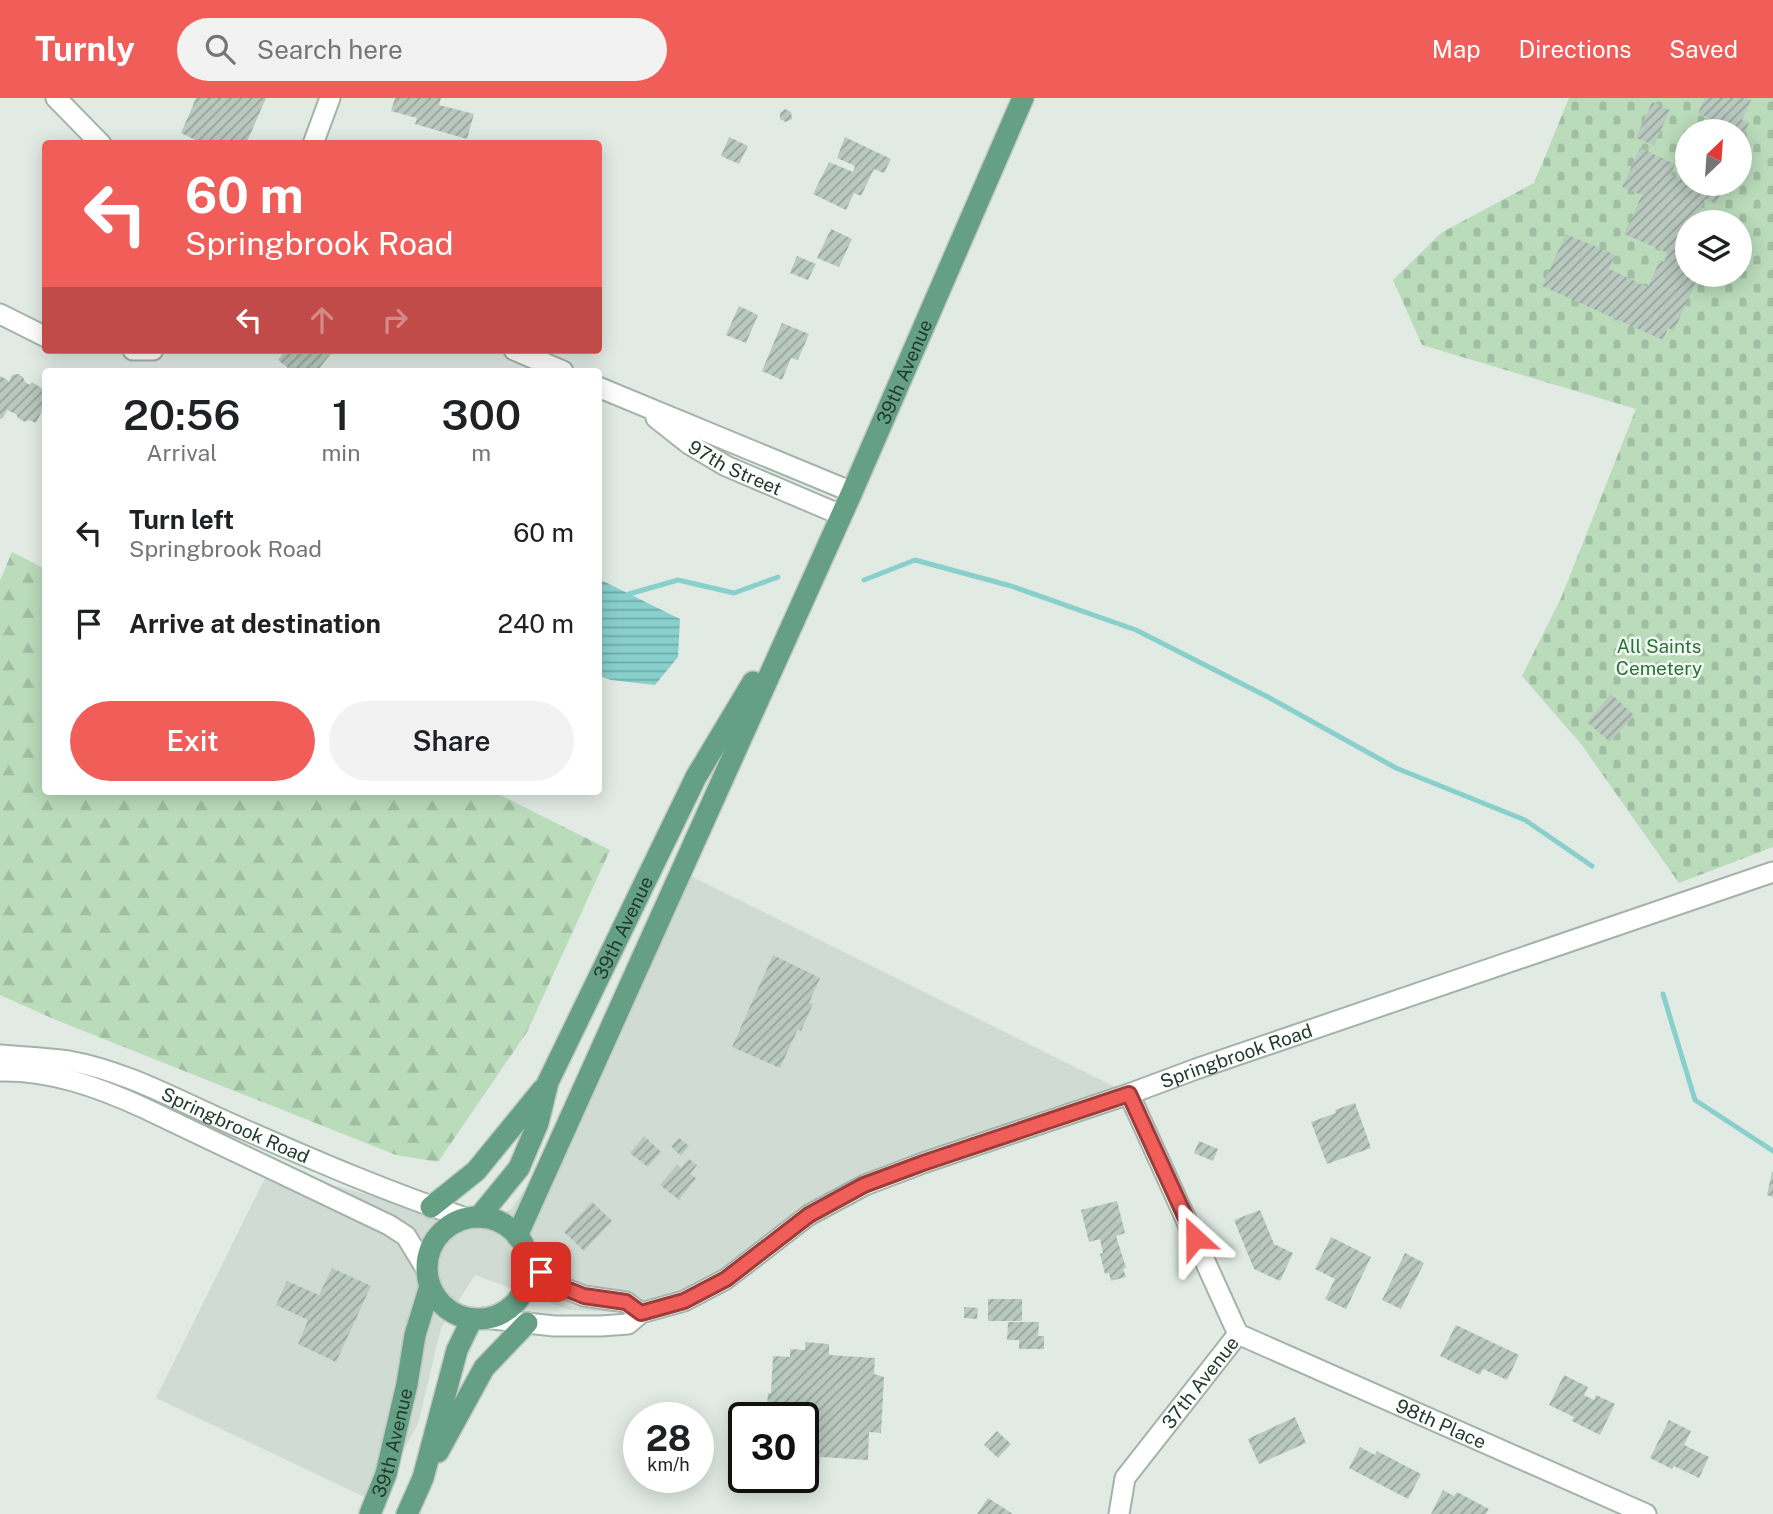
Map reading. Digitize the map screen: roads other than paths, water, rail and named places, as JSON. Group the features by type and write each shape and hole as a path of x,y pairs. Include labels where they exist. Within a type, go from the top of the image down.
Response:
{"main road":[{"name":"39th Avenue","path":"517,1236 852,492 1023,98"},
{"name":"39th Avenue","path":"472,1217 519,1168 538,1123 548,1082 696,777 759,673 782,645"},
{"path":"432,1207 476,1171 548,1082"},
{"path":"472,1217 500,1222 517,1236 528,1260 528,1277 523,1292 513,1305 499,1314 478,1319 452,1312 439,1301 428,1278 429,1252 437,1236 450,1224 472,1217"},
{"name":"39th Avenue","path":"370,1514 386,1474 428,1278"},
{"name":"39th Avenue","path":"407,1514 423,1478 457,1350 478,1319"},
{"path":"423,1478 484,1368 527,1323"}],"street":[{"path":"56,98 97,140"},
{"path":"314,140 330,98"},
{"path":"0,314 42,335"},
{"path":"523,354 556,368"},
{"name":"97th Street","path":"602,389 852,492"},
{"name":"97th Street","path":"639,404 689,444 726,466 841,515"},
{"name":"Springbrook Road","path":"478,1319 554,1326 628,1324 641,1313 684,1301 726,1279 809,1215 864,1185 1773,872"},
{"name":"Springbrook Road","path":"0,1055 71,1062 130,1079 243,1130 404,1197 472,1217"},
{"name":"Springbrook Road","path":"0,1071 40,1073 72,1080 144,1108 389,1226 406,1236 428,1278"},
{"name":"37th Avenue","path":"1119,1514 1125,1478 1238,1334 1129,1094"},
{"path":"528,1260 554,1284 584,1296 626,1302 641,1313"},
{"name":"98th Place","path":"1238,1334 1646,1514"}],"water":[{"path":"602,580 680,619 678,657 655,685 602,677"}],"waterway":[{"path":"864,580 915,560 1011,586 1136,630 1268,697 1396,768 1525,820 1592,866"},
{"path":"624,597 678,580 734,593 778,577"},
{"path":"1663,994 1695,1100 1773,1151"}],"park label":[{"name":"All Saints Cemetery","path":"1659,657"}]}
